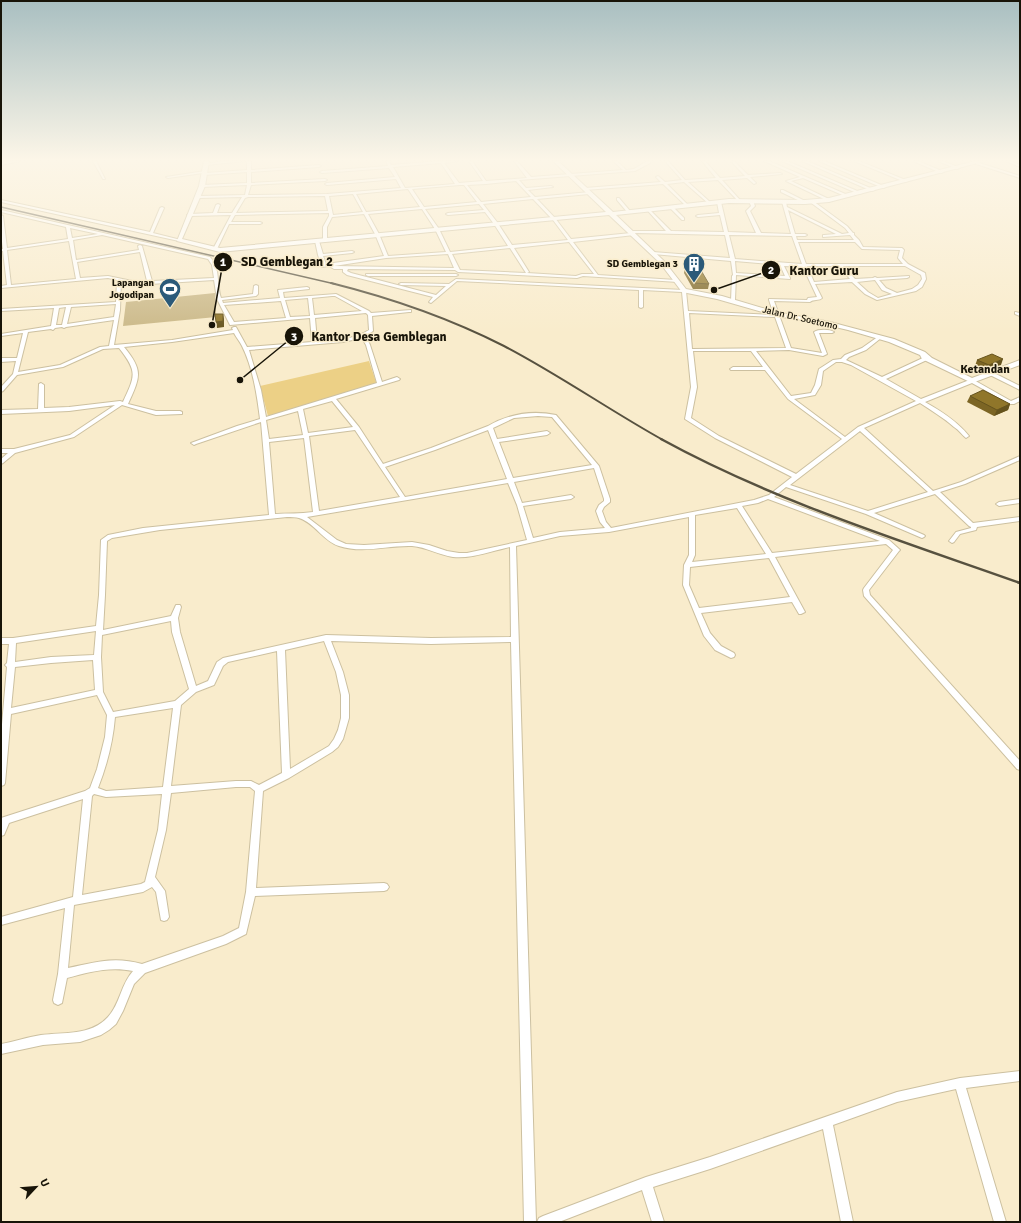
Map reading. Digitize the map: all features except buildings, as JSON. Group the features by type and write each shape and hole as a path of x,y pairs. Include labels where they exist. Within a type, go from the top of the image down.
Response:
{"street":[{"path":"1,218 3,250 9,286"},
{"path":"33,218 209,258 212,262 217,279 216,289 232,324 246,349 259,394 264,419 272,517"},
{"path":"78,218 215,249 230,249 553,218"},
{"path":"150,234 157,218"},
{"path":"169,249 181,241 188,218"},
{"path":"215,249 231,218"},
{"path":"325,240 325,227 329,218"},
{"path":"369,218 386,257"},
{"path":"430,302 438,297 450,285 457,274 451,253 431,218"},
{"path":"492,218 527,272"},
{"path":"554,218 597,276"},
{"path":"616,218 633,233 668,269 684,291 694,387 688,419 717,437 795,476"},
{"path":"657,218 670,233"},
{"path":"722,218 725,234 734,261 734,274 788,278 782,265"},
{"path":"751,218 759,234"},
{"path":"789,218 795,241 820,299 810,299 808,301 772,300 771,302 789,349"},
{"path":"809,218 841,235"},
{"path":"834,218 853,234 864,249 901,249 900,258 906,265 923,274 924,279 920,286 914,290 877,299 871,296 840,265"},
{"path":"228,223 260,223"},
{"path":"68,226 78,280"},
{"path":"317,241 324,266 386,257 451,253 633,233 805,235"},
{"path":"3,250 104,234"},
{"path":"824,236 853,234"},
{"path":"795,241 858,240"},
{"path":"139,242 140,251 150,283"},
{"path":"75,261 140,251"},
{"path":"320,255 352,252"},
{"path":"653,253 782,265 906,265"},
{"path":"865,258 868,265"},
{"path":"330,265 334,268 457,274 577,277 582,275 676,281"},
{"path":"346,268 347,274 357,275 457,274 576,285 684,291"},
{"path":"357,275 438,297"},
{"path":"733,300 734,276"},
{"path":"1,288 108,277 137,283 217,279"},
{"path":"576,285 577,277"},
{"path":"813,283 907,277"},
{"path":"875,278 884,289 896,294"},
{"path":"111,347 118,303 119,279"},
{"path":"390,284 450,285"},
{"path":"220,299 254,295 256,294 256,286"},
{"path":"288,318 281,290 307,288"},
{"path":"641,289 641,307"},
{"name":"Jalan Dr. Soetomo","path":"684,291 706,293 733,300 776,315 808,319 908,346 928,359 972,381"},
{"path":"223,304 336,295 368,313 372,331 363,336 343,341 246,349"},
{"path":"310,297 315,343"},
{"path":"1,310 118,303"},
{"path":"64,327 69,306"},
{"path":"53,329 56,307"},
{"path":"232,324 311,316 409,311"},
{"path":"687,312 776,315"},
{"path":"1,335 53,329 116,318"},
{"path":"15,374 61,366 93,352 111,347 121,347 236,331"},
{"path":"1,390 15,374 26,332"},
{"path":"691,350 789,349 824,355 816,332 832,332"},
{"path":"363,336 368,345 380,385"},
{"path":"790,398 813,394 818,385 821,370 835,361 843,360 848,356 864,349 879,337"},
{"path":"1,450 14,451 76,434 123,404 134,384 137,370 135,363 121,347"},
{"path":"752,349 790,398 845,439"},
{"path":"1,360 19,359"},
{"path":"881,380 928,359"},
{"path":"843,360 921,401 955,423 964,431 966,436"},
{"path":"301,516 332,540 346,546 412,544 425,546 455,557 560,534 609,530 739,506 768,497 860,428 921,401 1020,362"},
{"path":"734,368 766,368"},
{"path":"992,374 1020,388"},
{"path":"194,443 216,434 398,379"},
{"path":"972,381 1009,402 1012,403 1020,399"},
{"path":"41,385 41,411"},
{"path":"333,399 357,428 403,498"},
{"path":"1,412 41,411 123,404 156,412 180,413"},
{"path":"300,408 306,435 316,513"},
{"path":"382,466 433,450 490,427 504,419 537,413 554,416 596,466 607,502 601,506 599,511 603,522 609,530"},
{"path":"490,427 520,505 530,540"},
{"path":"266,441 357,428"},
{"path":"860,428 968,523 974,526 1020,519"},
{"path":"495,441 547,433"},
{"path":"1,462 14,451"},
{"path":"868,514 963,483 1020,458"},
{"path":"58,1000 90,792 101,769 109,737 111,715 99,692 97,657 103,582 102,548 106,538 124,533 272,517 301,516 596,466"},
{"path":"785,485 868,514 922,536"},
{"path":"520,505 572,497"},
{"path":"768,497 887,542 897,550 866,590 867,596 1020,767"},
{"path":"998,504 1020,501"},
{"path":"739,506 771,556 801,612"},
{"path":"692,514 692,555 687,565 686,584 707,634 718,648 731,655"},
{"path":"952,541 958,533 974,529 974,526"},
{"path":"687,565 887,542"},
{"path":"513,545 530,1222"},
{"path":"697,611 794,599"},
{"path":"178,607 174,618 176,632 193,690"},
{"path":"1,641 100,631 174,618"},
{"path":"111,715 177,704 193,690 211,683 220,664 226,660 326,638 424,641 515,639"},
{"path":"259,789 286,776 335,746 340,738 345,722 346,699 344,684 326,638"},
{"path":"1,784 5,713 12,641"},
{"path":"281,648 286,776"},
{"path":"9,666 52,660 97,657"},
{"path":"5,713 99,692"},
{"path":"1,921 74,901 143,888 149,884 162,830 177,704"},
{"path":"1,832 4,822 90,792 106,794 236,784 251,784 259,789"},
{"path":"1,1049 42,1040 85,1036 99,1030 111,1021 121,1006 125,988 132,976 142,969 151,964 226,940 243,931 251,892 259,789"},
{"path":"151,878 158,886 160,891 164,917"},
{"path":"251,892 384,886"},
{"path":"63,974 103,965 126,963 142,969"},
{"path":"543,1222 646,1183 827,1123 897,1097 960,1083 1020,1076"},
{"path":"960,1083 1000,1222"},
{"path":"827,1123 847,1222"},
{"path":"646,1183 658,1222"}],"shaded area":[{"name":"Lapangan Jogodipan","path":"215,293 216,317 123,326 126,302"},
{"path":"369,361 377,385 268,416 260,386"}],"railway":[{"path":"49,218 333,284"},
{"path":"333,284 398,302 462,326 504,346 544,368 663,440"},
{"path":"661,439 748,482 792,500 883,535 1020,583"}],"place":[{"name":"SD Gemblegan 3","path":"694,284"},
{"name":"Kantor Guru","path":"714,290"},
{"name":"Lapangan Jogodipan","path":"170,308"},
{"name":"SD Gemblegan 2","path":"212,325"},
{"name":"Kantor Desa Gemblegan","path":"240,380"}],"district":[{"name":"Ketandan","path":"985,369"}]}
